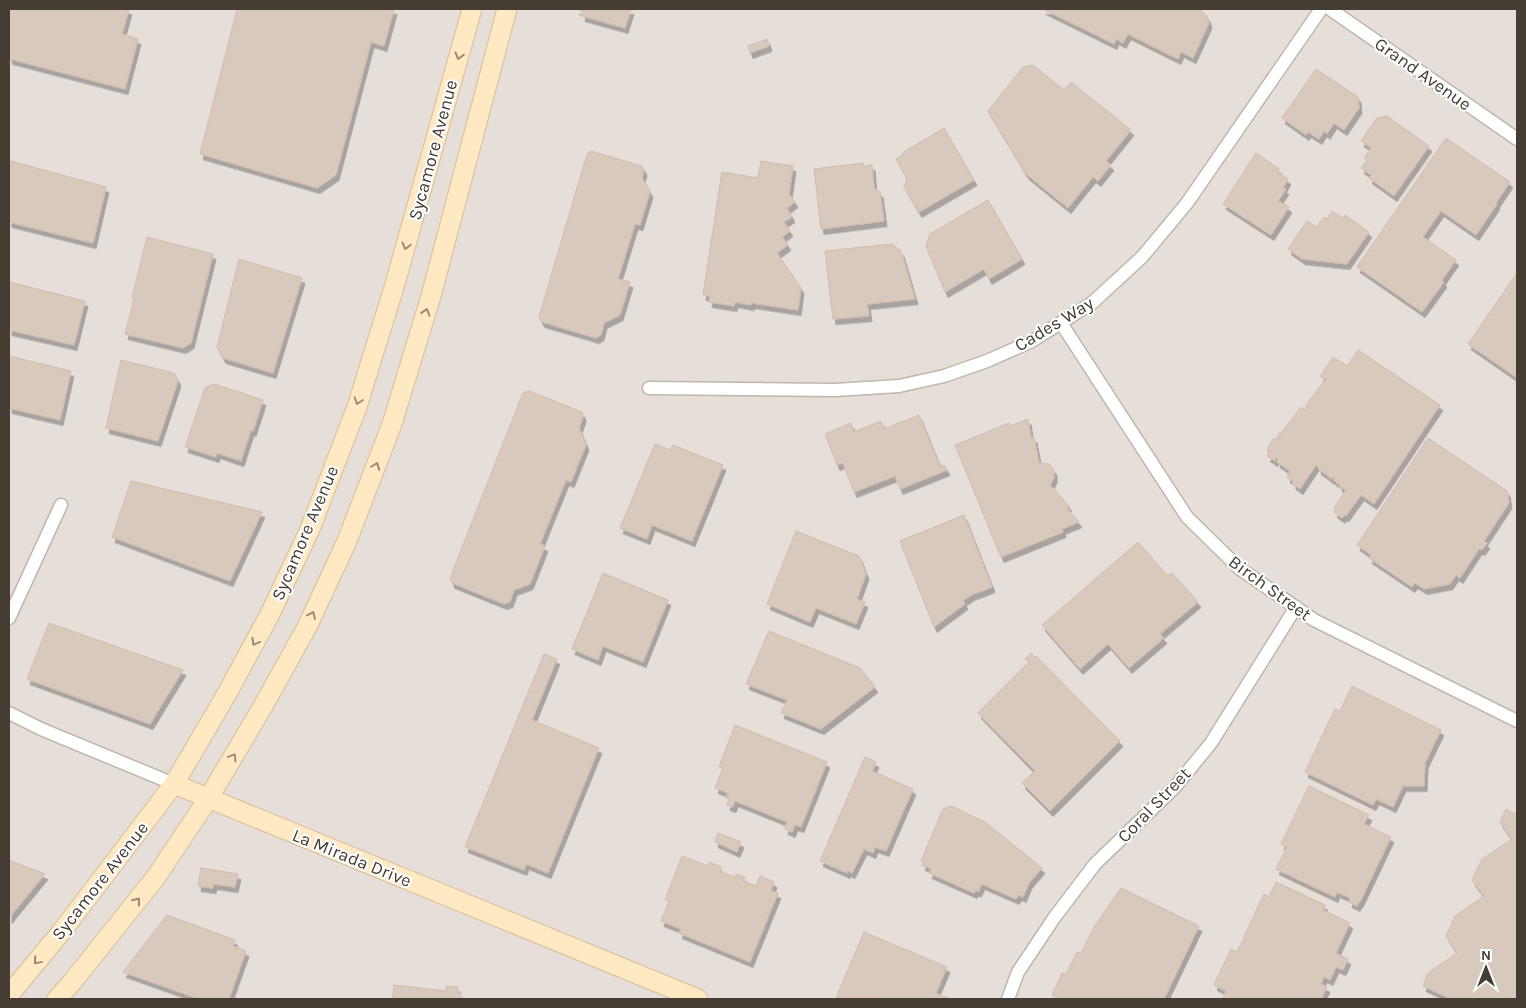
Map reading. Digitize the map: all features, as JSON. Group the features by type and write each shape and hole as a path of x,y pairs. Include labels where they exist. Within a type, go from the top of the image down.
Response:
{"main road":[{"name":"Sycamore Avenue","path":"9,995 62,931 174,784 225,697 270,614 314,520 357,407 395,284 472,9"},
{"name":"Sycamore Avenue","path":"57,999 74,981 156,877 208,799 307,627 347,541 392,424 431,296 507,9"},
{"name":"La Mirada Drive","path":"174,784 686,997"}],"street":[{"name":"Cades Way","path":"649,388 836,390 899,386 944,376 987,361 1032,340 1092,303 1153,245 1187,203 1321,9"},
{"name":"Grand Avenue","path":"1330,9 1517,139"},
{"name":"Birch Street","path":"1060,323 1187,517 1239,568 1314,620 1517,721"},
{"path":"9,618 61,505"},
{"name":"Coral Street","path":"1008,999 1018,972 1054,918 1096,864 1176,787 1211,743 1296,607"},
{"name":"La Mirada Drive","path":"9,713 41,729 174,784"}],"shaded area":[{"path":"9,9 1517,9 1517,999 9,999"}],"building":[{"path":"9,9 129,9 122,34 138,39 125,89 10,59"},
{"path":"237,9 394,9 384,46 371,42 336,175 317,188 200,154"},
{"path":"576,9 631,9 625,28 582,16 583,11"},
{"path":"1043,9 1197,9 1207,16 1209,23 1193,58 1181,52 1178,59 1128,34 1123,43 1116,39 1114,44"},
{"path":"767,39 769,46 750,53 748,46"},
{"path":"1033,65 1064,90 1071,82 1131,130 1106,161 1111,165 1098,181 1093,177 1068,208 1026,174 988,111 1023,67"},
{"path":"1316,69 1358,97 1359,108 1344,130 1334,123 1327,134 1324,131 1319,139 1308,132 1306,135 1282,118"},
{"path":"1387,116 1429,146 1394,196 1369,178 1371,175 1361,168 1367,160 1364,158 1371,148 1361,141 1377,118"},
{"path":"944,128 974,180 919,212 904,187 907,179 896,159 903,155 902,153"},
{"path":"1446,138 1510,182 1476,235 1441,211 1423,237 1456,260 1442,280 1444,282 1422,312 1357,267"},
{"path":"591,151 642,166 644,170 642,178 650,192 640,225 635,224 618,279 630,282 620,315 604,323 601,335 596,338 542,322 539,317 587,154"},
{"path":"1256,153 1279,169 1277,172 1288,179 1283,188 1286,189 1278,201 1289,207 1271,235 1223,204"},
{"path":"11,161 106,187 93,243 9,222 9,171"},
{"path":"761,161 793,166 789,194 795,202 787,208 792,217 784,222 790,231 782,237 788,245 777,253 801,288 798,310 752,303 751,305 735,302 734,306 709,302 710,296 703,295 722,172 758,178"},
{"path":"863,163 863,166 872,165 874,188 880,192 884,221 821,229 814,169"},
{"path":"988,200 1022,259 989,279 984,269 945,292 926,246 930,234"},
{"path":"1332,211 1343,218 1345,215 1369,232 1347,264 1302,259 1288,249 1307,221 1316,227 1324,217 1327,219"},
{"path":"147,237 213,254 191,343 183,348 125,334"},
{"path":"892,244 901,251 915,299 867,304 869,316 833,319 825,251"},
{"path":"239,259 302,278 273,373 223,358 217,347"},
{"path":"1517,273 1517,378 1468,344"},
{"path":"9,282 85,301 74,345 9,330"},
{"path":"1358,350 1440,405 1374,504 1361,495 1346,516 1344,515 1342,518 1334,512 1336,509 1334,508 1346,490 1333,480 1334,477 1332,479 1326,475 1327,473 1325,474 1318,469 1316,465 1300,489 1287,477 1290,471 1277,462 1276,458 1275,461 1267,456 1269,454 1267,449 1301,407 1305,410 1307,407 1305,406 1326,379 1320,376 1333,357 1347,366"},
{"path":"9,356 71,371 60,420 9,408"},
{"path":"121,360 174,373 178,381 158,441 106,428"},
{"path":"214,384 263,400 241,461 217,453 216,457 185,447 205,388"},
{"path":"529,391 582,412 583,417 579,428 586,445 571,482 566,480 540,544 545,546 530,584 514,590 510,602 504,604 452,583 450,578 523,393"},
{"path":"919,415 940,467 944,465 947,470 900,489 895,476 854,492 843,463 837,465 825,434 851,423 854,432 881,421 884,429"},
{"path":"1028,419 1031,438 1034,437 1039,463 1049,464 1054,470 1054,478 1050,485 1069,506 1067,508 1079,522 1062,529 1063,532 1001,557 955,445 1009,423 1010,426"},
{"path":"1428,438 1507,491 1509,503 1484,541 1487,543 1482,550 1479,549 1460,578 1456,575 1450,584 1424,589 1415,583 1412,587 1369,558 1371,555 1357,545"},
{"path":"655,444 670,450 673,445 723,465 692,541 652,525 647,539 620,528"},
{"path":"131,481 262,512 230,581 112,537"},
{"path":"964,515 992,587 963,600 965,604 934,627 900,541"},
{"path":"796,531 859,556 866,574 857,599 865,602 856,624 816,608 810,622 767,604"},
{"path":"1138,542 1168,576 1172,573 1198,602 1160,634 1164,638 1129,668 1108,644 1080,669 1042,625"},
{"path":"603,573 668,600 643,662 603,646 598,660 572,649"},
{"path":"49,623 183,670 150,724 27,679"},
{"path":"769,631 860,668 875,687 821,729 781,713 787,700 746,684"},
{"path":"1031,653 1120,741 1050,811 1022,783 1035,771 978,713 1029,662 1025,659"},
{"path":"544,654 557,659 532,720 599,748 548,873 526,864 524,870 465,847"},
{"path":"1352,686 1441,730 1425,763 1424,786 1403,786 1393,807 1376,799 1373,805 1305,772 1335,709 1340,711"},
{"path":"735,725 827,762 801,827 795,825 792,832 785,829 787,822 735,801 733,807 727,805 729,799 726,798 728,793 715,788 723,768 719,767"},
{"path":"865,757 876,762 872,771 913,789 886,851 875,847 873,853 864,849 852,873 848,871 847,873 820,861"},
{"path":"1309,786 1369,815 1364,824 1391,837 1357,906 1349,902 1350,898 1337,892 1335,897 1276,869 1287,847 1281,844"},
{"path":"951,806 985,822 1042,868 1029,883 1023,897 1019,895 1016,899 982,884 978,892 976,890 974,893 929,873 931,869 922,865 924,862 921,861 943,809"},
{"path":"1506,809 1517,815 1517,999 1451,999 1423,986 1428,973 1457,953 1446,936 1455,916 1484,896 1472,880 1482,859 1512,839 1500,822"},
{"path":"718,833 741,842 737,852 715,842"},
{"path":"682,856 708,866 709,862 721,867 720,871 735,877 736,874 745,877 743,881 756,886 760,876 774,882 771,891 778,893 750,962 679,933 681,929 661,921 669,901 665,900"},
{"path":"9,860 45,874 9,918"},
{"path":"201,868 238,874 235,887 214,884 213,888 198,886"},
{"path":"1276,882 1325,905 1323,910 1350,923 1336,953 1348,959 1343,970 1336,967 1330,980 1324,977 1321,984 1327,987 1321,999 1315,997 1314,999 1223,998 1226,991 1214,985 1231,949 1237,952 1264,894 1269,897"},
{"path":"1121,888 1199,926 1164,999 1059,999 1052,995 1062,973 1066,974 1077,952 1081,953 1094,927"},
{"path":"167,915 235,940 233,946 246,951 229,999 199,999 123,972"},
{"path":"864,932 947,967 936,993 950,999 836,998"},
{"path":"394,985 446,991 446,986 458,987 457,993 461,993 460,999 392,999"}]}
